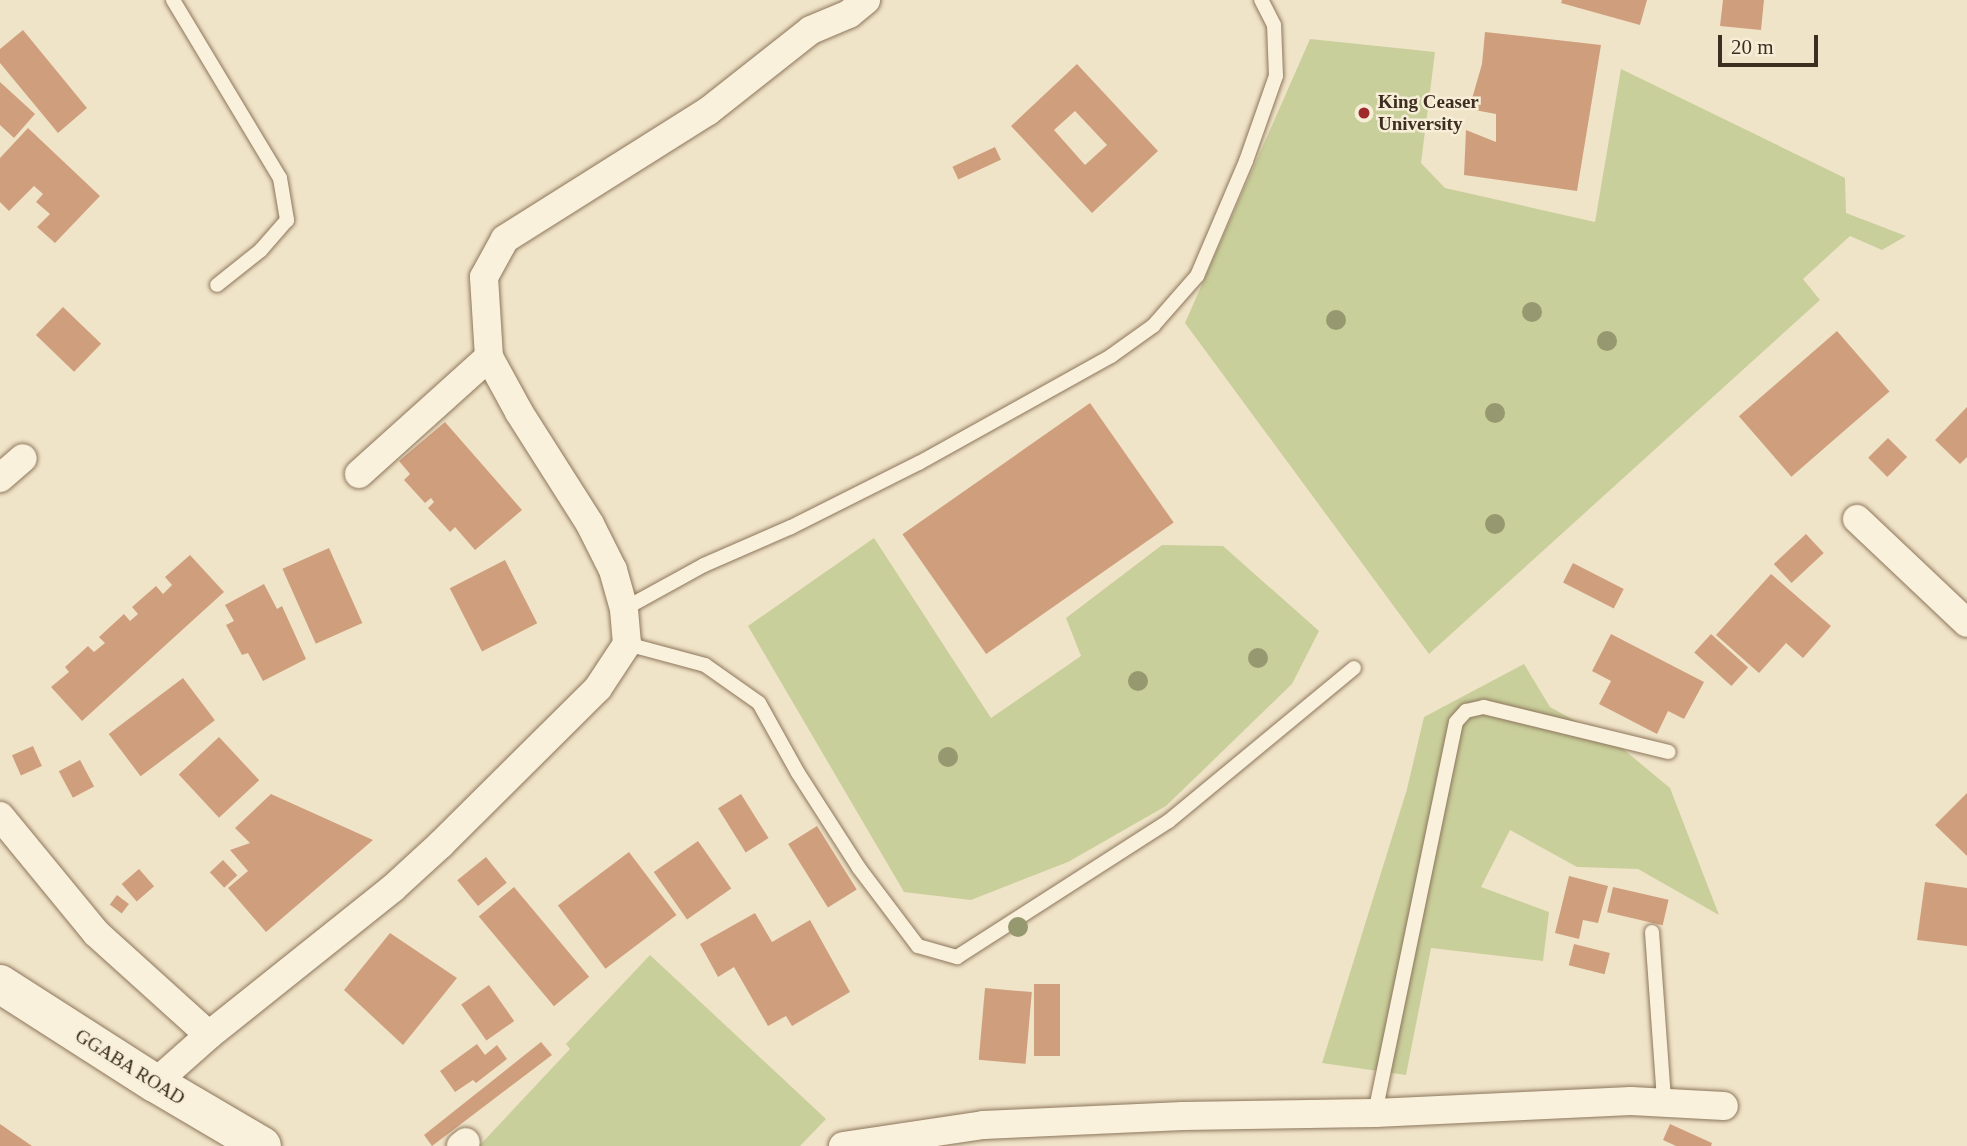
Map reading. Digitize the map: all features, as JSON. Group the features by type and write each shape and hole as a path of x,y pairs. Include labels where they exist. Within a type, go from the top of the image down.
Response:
{"main road":[{"name":"GGABA ROAD","path":"4,995 262,1146"}],"street":[{"path":"155,1083 209,1035 295,969 440,845 598,688 627,644 624,609 613,570 590,523 519,412 489,357 484,277 505,239 707,112 811,30 849,14 866,0"},
{"path":"359,474 489,357"},
{"path":"0,478 23,458"},
{"path":"1857,519 1967,623"},
{"path":"0,816 96,933 209,1035"},
{"path":"843,1146 983,1125 1183,1116 1375,1113 1664,1100 1724,1106"}],"lane":[{"path":"173,0 280,178 287,220 261,250 216,285"},
{"path":"624,609 704,565 791,527 919,463 1111,356 1153,326 1197,276 1246,161 1276,76 1274,25 1261,0"},
{"path":"627,644 705,665 759,704 798,774 859,868 918,946 957,957 1169,821 1354,668"},
{"path":"1375,1113 1456,722 1466,711 1484,707 1669,752"},
{"path":"1651,932 1664,1100"}],"green space":[{"path":"1310,39 1435,52 1421,163 1445,188 1595,222 1621,69 1845,178 1846,213 1906,236 1882,250 1850,236 1803,279 1820,300 1429,654 1185,323"},
{"path":"874,538 991,718 1081,656 1066,618 1162,545 1223,546 1319,631 1292,684 1166,806 1068,862 971,900 904,892 748,626"},
{"path":"1524,664 1550,707 1617,744 1670,788 1719,915 1638,869 1577,867 1510,830 1481,887 1549,912 1543,961 1431,948 1406,1075 1322,1063 1407,789 1424,717"},
{"path":"650,955 826,1119 800,1146 479,1146 570,1049 566,1044"}],"building":[{"path":"1562,0 1647,0 1640,25 1561,3"},
{"path":"1723,0 1764,0 1761,30 1720,26"},
{"path":"23,30 87,108 58,133 0,63 0,49"},
{"path":"1485,32 1601,45 1577,191 1464,175 1466,130 1496,142 1496,114 1469,109 1482,64"},
{"path":"1077,64 1158,151 1092,213 1011,126","holes":["1075,111 1107,145 1085,165 1054,130"]},
{"path":"0,82 35,114 14,138 0,125"},
{"path":"28,128 100,196 55,243 37,227 50,214 36,202 43,194 34,186 9,211 0,202 0,158"},
{"path":"995,147 1001,160 958,180 952,167"},
{"path":"63,307 101,344 74,372 36,335"},
{"path":"1837,331 1889,391 1791,477 1739,416"},
{"path":"1090,403 1174,523 986,654 902,534"},
{"path":"1967,407 1967,457 1960,464 1935,440"},
{"path":"445,422 522,510 475,550 455,527 450,532 428,508 434,502 431,498 425,503 404,480 410,474 399,461"},
{"path":"1888,438 1907,457 1887,477 1868,458"},
{"path":"1806,534 1824,553 1792,583 1774,564"},
{"path":"329,548 362,623 316,644 282,569"},
{"path":"190,555 224,592 82,721 51,687 69,672 65,667 88,646 94,652 105,643 99,637 124,614 130,621 138,614 132,607 156,586 163,594 172,585 165,577"},
{"path":"505,560 537,623 482,651 450,588"},
{"path":"1573,563 1624,589 1614,608 1563,583"},
{"path":"1771,574 1831,626 1803,658 1786,643 1759,673 1716,635"},
{"path":"264,584 277,609 282,606 306,659 263,681 248,653 242,655 226,625 234,621 225,605"},
{"path":"1611,634 1704,682 1684,719 1668,711 1657,734 1599,704 1611,681 1592,671"},
{"path":"1711,634 1748,667 1731,686 1694,653"},
{"path":"183,678 215,720 141,776 109,734"},
{"path":"219,737 259,780 219,818 179,775"},
{"path":"33,746 42,766 21,775 12,755"},
{"path":"80,760 94,786 73,798 59,771"},
{"path":"1967,793 1967,856 1935,825"},
{"path":"271,794 373,840 266,932 228,888 248,871 230,850 250,843 235,828"},
{"path":"741,794 769,838 746,852 718,808"},
{"path":"817,826 857,890 828,908 788,844"},
{"path":"698,841 731,889 687,919 654,872"},
{"path":"629,852 677,915 605,969 558,906"},
{"path":"486,857 507,883 478,906 457,880"},
{"path":"223,860 237,875 224,888 210,872"},
{"path":"139,869 154,886 137,901 122,884"},
{"path":"1569,876 1608,886 1598,923 1583,920 1579,939 1555,933"},
{"path":"1925,882 1967,888 1967,946 1917,940"},
{"path":"514,887 589,977 554,1006 479,917"},
{"path":"1613,887 1669,900 1663,925 1607,912"},
{"path":"117,895 129,904 122,914 110,905"},
{"path":"755,913 772,942 810,920 850,992 792,1026 786,1016 768,1026 734,967 718,977 700,944"},
{"path":"390,933 457,978 403,1045 344,990"},
{"path":"1574,944 1610,953 1605,974 1569,965"},
{"path":"1034,984 1060,984 1060,1056 1034,1056"},
{"path":"489,985 514,1021 486,1041 461,1005"},
{"path":"985,988 1032,992 1026,1064 979,1060"},
{"path":"541,1042 552,1055 432,1146 424,1135"},
{"path":"477,1044 485,1055 497,1045 507,1059 476,1083 473,1080 455,1092 440,1071"},
{"path":"0,1124 32,1146 0,1146"},
{"path":"1670,1124 1712,1143 1711,1146 1676,1146 1663,1140"}],"place":[{"name":"King Ceaser University","path":"1364,113"}]}
